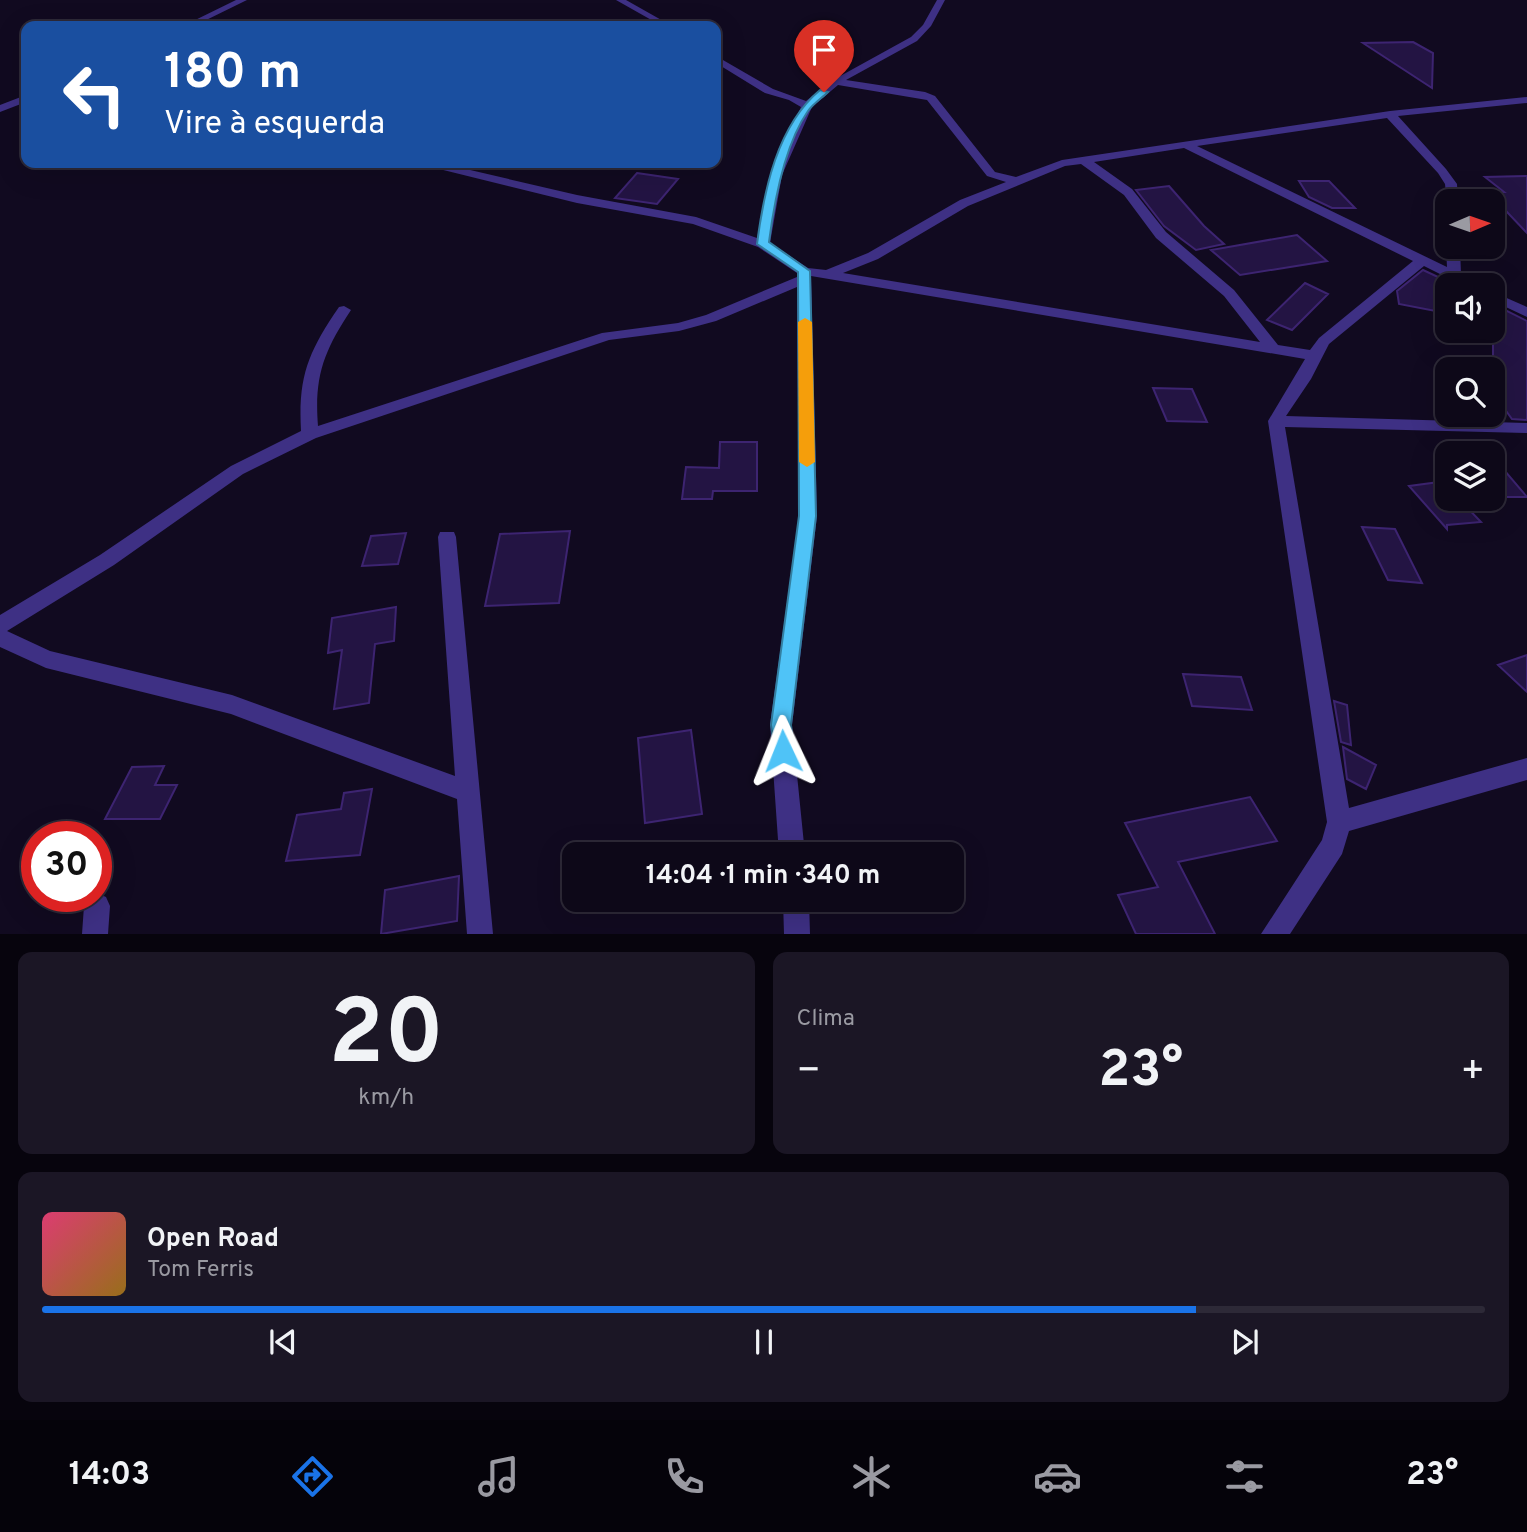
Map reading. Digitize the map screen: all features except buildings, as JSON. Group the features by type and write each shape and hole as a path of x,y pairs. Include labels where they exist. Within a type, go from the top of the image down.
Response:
{"street":[{"path":"198,21 243,0"},
{"path":"620,0 658,21"},
{"path":"763,244 768,206 776,176 807,106 836,82 914,39 927,26 941,0"},
{"path":"721,62 769,91 793,98 807,106"},
{"path":"836,82 931,98 991,174 1016,181"},
{"path":"0,109 21,100"},
{"path":"828,275 873,256 964,202 1062,163 1390,114 1527,100"},
{"path":"1390,114 1442,171 1451,189"},
{"path":"1184,144 1448,273"},
{"path":"1084,160 1128,192 1161,235 1229,293 1273,349"},
{"path":"448,168 577,199 696,220 763,244 804,275"},
{"path":"1274,933 1333,845 1339,822 1276,421 1280,409 1308,371 1311,355 1324,341 1422,261"},
{"path":"791,842 781,725 808,516 804,275"},
{"path":"0,625 107,560 237,470 310,434 607,336 679,327 711,318 804,275 828,275 1311,355"},
{"path":"1505,302 1527,313"},
{"path":"310,434 308,402 312,364 317,350 344,310"},
{"path":"1276,421 1527,428"},
{"path":"447,537 480,933"},
{"path":"0,638 47,659 232,705 468,792"},
{"path":"1339,822 1527,769"},
{"path":"95,933 97,912"},
{"path":"796,912 797,933"}],"slow traffic":[{"path":"805,322 807,462"}],"route":[{"path":"783,751 781,725 808,516 804,271 763,244 768,206 776,176 800,117 807,106 824,92"}]}
